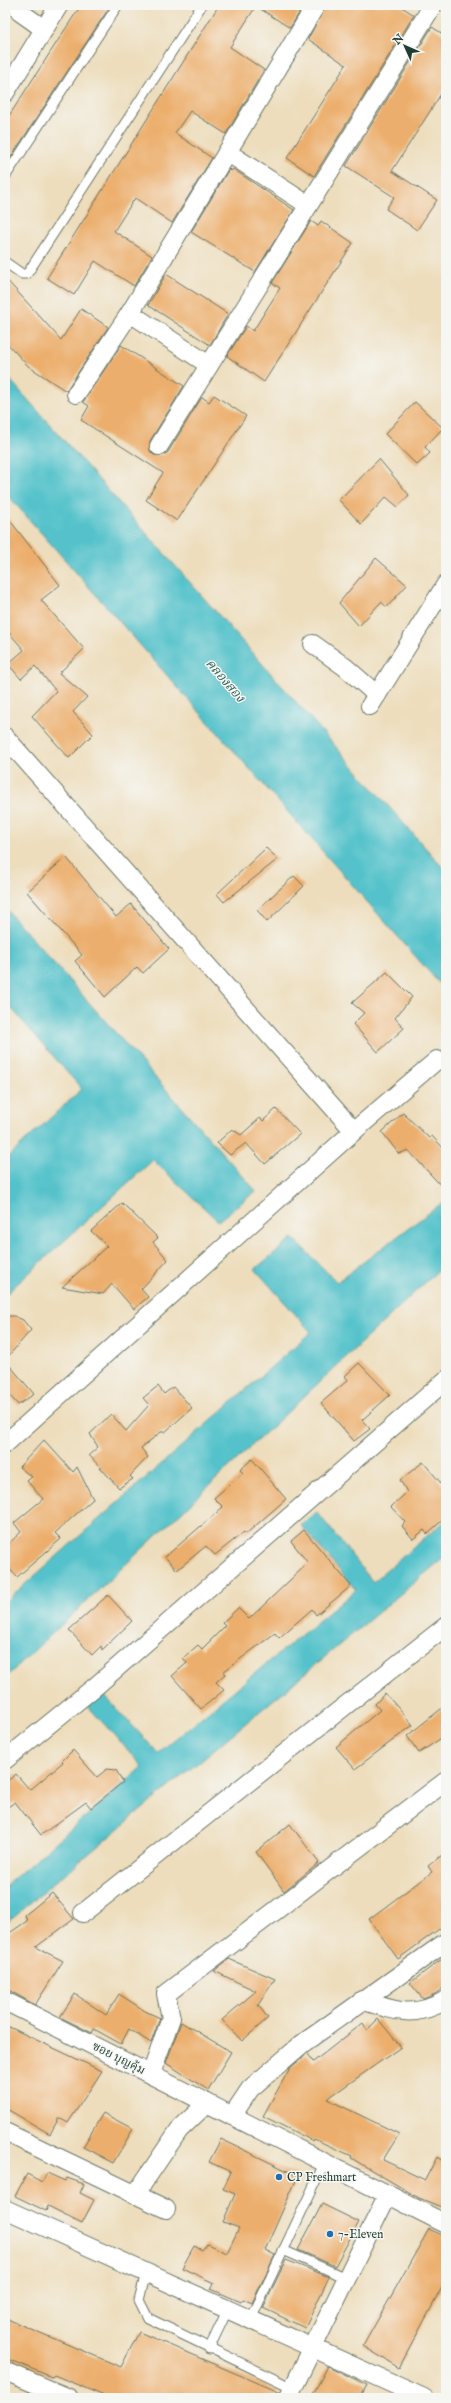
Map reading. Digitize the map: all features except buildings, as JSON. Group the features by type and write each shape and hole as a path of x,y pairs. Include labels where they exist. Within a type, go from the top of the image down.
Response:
{"street":[{"path":"17,5 20,12 44,29"},
{"path":"5,93 59,5"},
{"path":"76,394 130,312 316,5"},
{"path":"159,446 432,5"},
{"path":"227,152 308,205"},
{"path":"130,312 209,366"},
{"path":"313,644 345,667 373,700 446,584"},
{"path":"5,737 354,1131"},
{"path":"5,1444 354,1131 437,1060"},
{"path":"5,1760 96,1686 446,1380"},
{"path":"83,1913 446,1626"},
{"path":"150,2074 171,2018 166,1994 446,1781"},
{"path":"232,2116 250,2088 273,2067 362,2000 446,1942"},
{"path":"362,2000 412,2013 435,2006 446,2000"},
{"name":"ซอย บุญคุ้ม","path":"5,2002 446,2224"},
{"path":"135,2195 179,2130 206,2103"},
{"path":"5,2132 166,2209"},
{"path":"291,2393 388,2194"},
{"path":"5,2210 251,2319 424,2398"},
{"path":"5,2371 69,2398"}],"lane":[{"path":"5,177 118,5"},
{"path":"5,262 22,274 27,274 202,5"},
{"path":"251,2319 325,2162"},
{"path":"283,2250 346,2278"},
{"path":"146,2272 139,2296 140,2304 145,2314 166,2328 209,2349 291,2393"},
{"path":"209,2349 228,2309"}],"water":[{"name":"คลองสอง","path":"5,374 446,871 446,991 5,492"},
{"path":"5,908 256,1191 218,1221 153,1160 5,1295 5,1160 82,1089 5,1001"},
{"path":"446,1200 446,1263 5,1678 5,1602 311,1332 255,1269 293,1238 337,1282"},
{"path":"317,1512 373,1582 446,1520 446,1556 7,1922 5,1920 5,1886 143,1767 85,1703 100,1691 158,1753 356,1590 301,1525"}],"place":[{"name":"CP Freshmart","path":"279,2177"},
{"name":"7-Eleven","path":"330,2234"}]}
